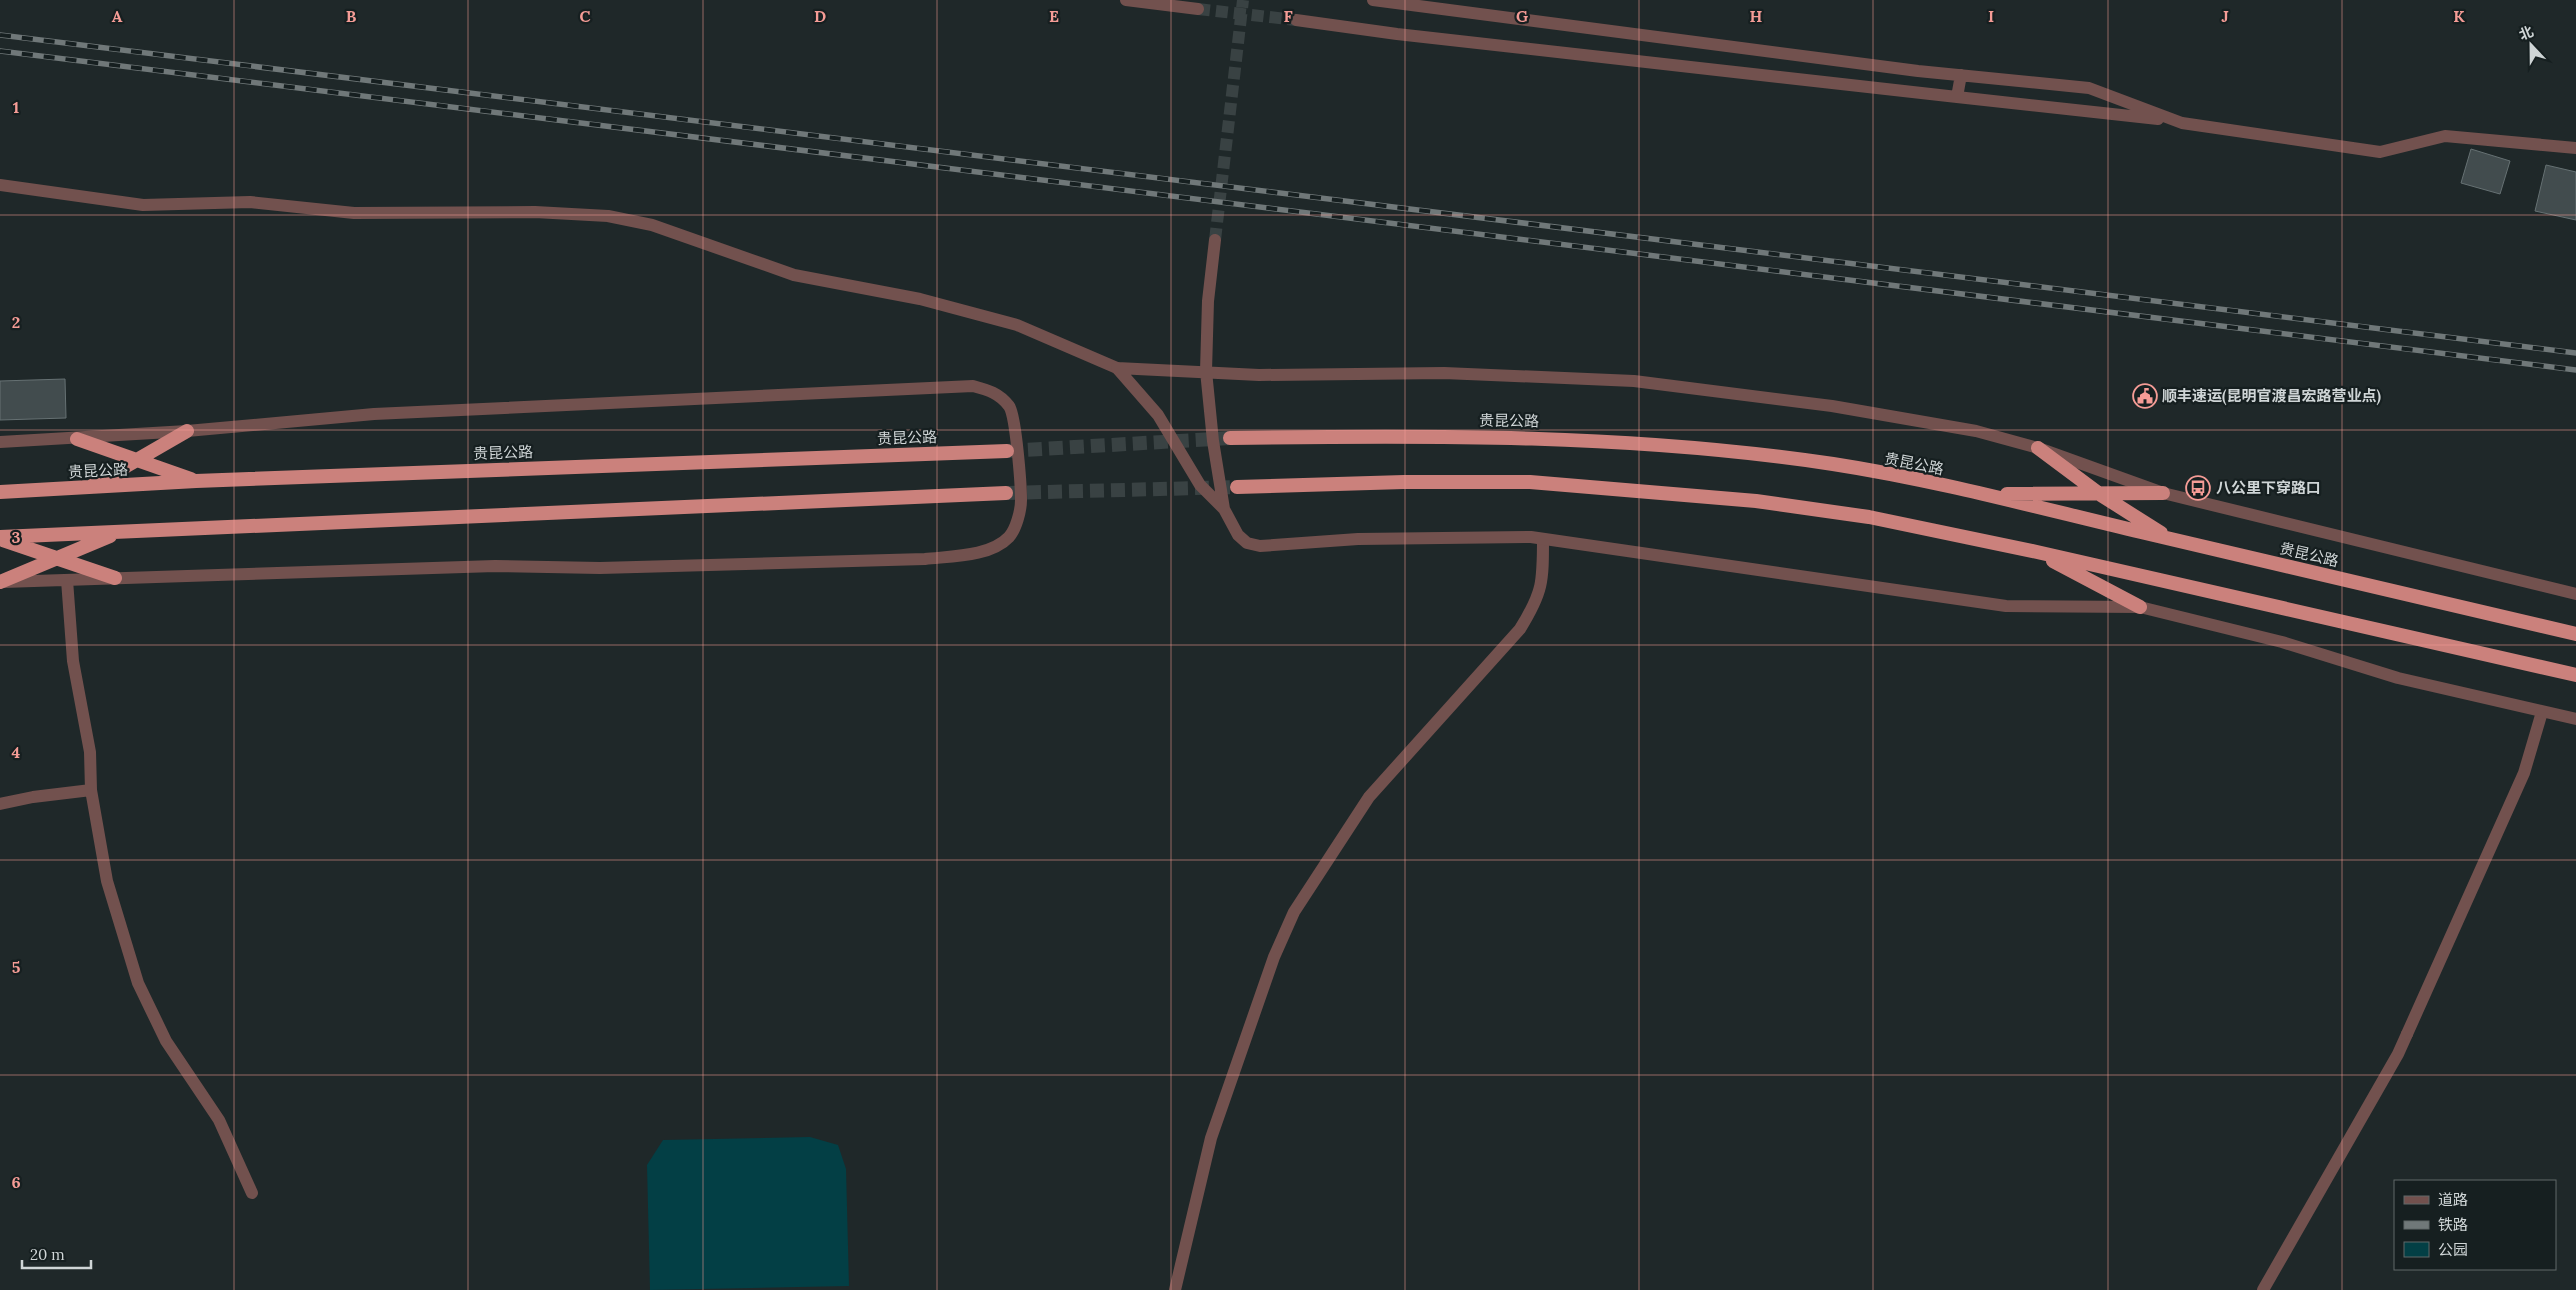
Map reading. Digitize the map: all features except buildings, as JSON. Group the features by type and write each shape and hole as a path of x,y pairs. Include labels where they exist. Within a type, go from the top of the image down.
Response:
{"highway":[{"path":"87,488 187,431"},
{"name":"贵昆公路","path":"1230,438 1425,436 1531,438 1642,444 1834,464 1982,494 2576,634"},
{"path":"77,439 196,481"},
{"path":"2038,448 2101,494 2170,539"},
{"name":"贵昆公路","path":"0,492 196,481 1006,451"},
{"path":"1237,487 1404,482 1530,482 1756,501 1869,517 2037,552 2576,675"},
{"path":"0,538 1006,493"},
{"path":"1982,494 2163,493"},
{"path":"0,582 120,532"},
{"path":"0,538 115,578"},
{"path":"2037,552 2140,607"}],"street":[{"path":"1126,0 1198,9"},
{"path":"1373,0 1960,75 2089,88 2180,122"},
{"path":"1296,20 1397,34 2180,122 2380,152 2445,136 2576,148"},
{"path":"1957,97 1960,75"},
{"path":"0,185 143,205 250,202 354,213 535,212 608,216 652,225 794,275 920,299 1017,325 1117,368 1259,375 1444,373 1634,381 1832,406 1976,431 2038,448 2163,493 2576,594"},
{"path":"1215,240 1208,301 1206,371 1213,441 1224,509"},
{"path":"1117,368 1158,415 1200,485 1224,509 1238,535 1247,543 1260,546 1358,540 1531,537 2006,606 2140,607 2282,642 2398,678 2576,719"},
{"path":"0,442 77,439 187,431 374,414 973,386 994,391 1010,408 1014,426 1021,502 1010,536 993,547 965,554 925,559 600,568 495,566 0,582"},
{"path":"1175,1290 1211,1138 1274,957 1294,912 1368,797 1520,629 1537,601 1543,580 1543,539"},
{"path":"67,580 73,661 90,752 91,790 107,881 138,983 166,1041 219,1120 252,1193"},
{"path":"2263,1290 2398,1054 2524,773 2542,712"},
{"path":"0,804 33,797 91,790"}],"green space":[{"path":"810,1137 838,1145 846,1169 849,1286 650,1290 647,1165 663,1140"}],"tunnel":[{"path":"1215,240 1243,0"},
{"path":"1198,9 1296,20"},
{"path":"1007,451 1230,438"},
{"path":"1006,493 1237,487"}],"railway":[{"path":"0,35 2576,353"},
{"path":"0,51 2576,370"}],"place":[{"name":"顺丰速运(昆明官渡昌宏路营业点)","path":"2145,396"},
{"name":"八公里下穿路口","path":"2198,488"}]}
